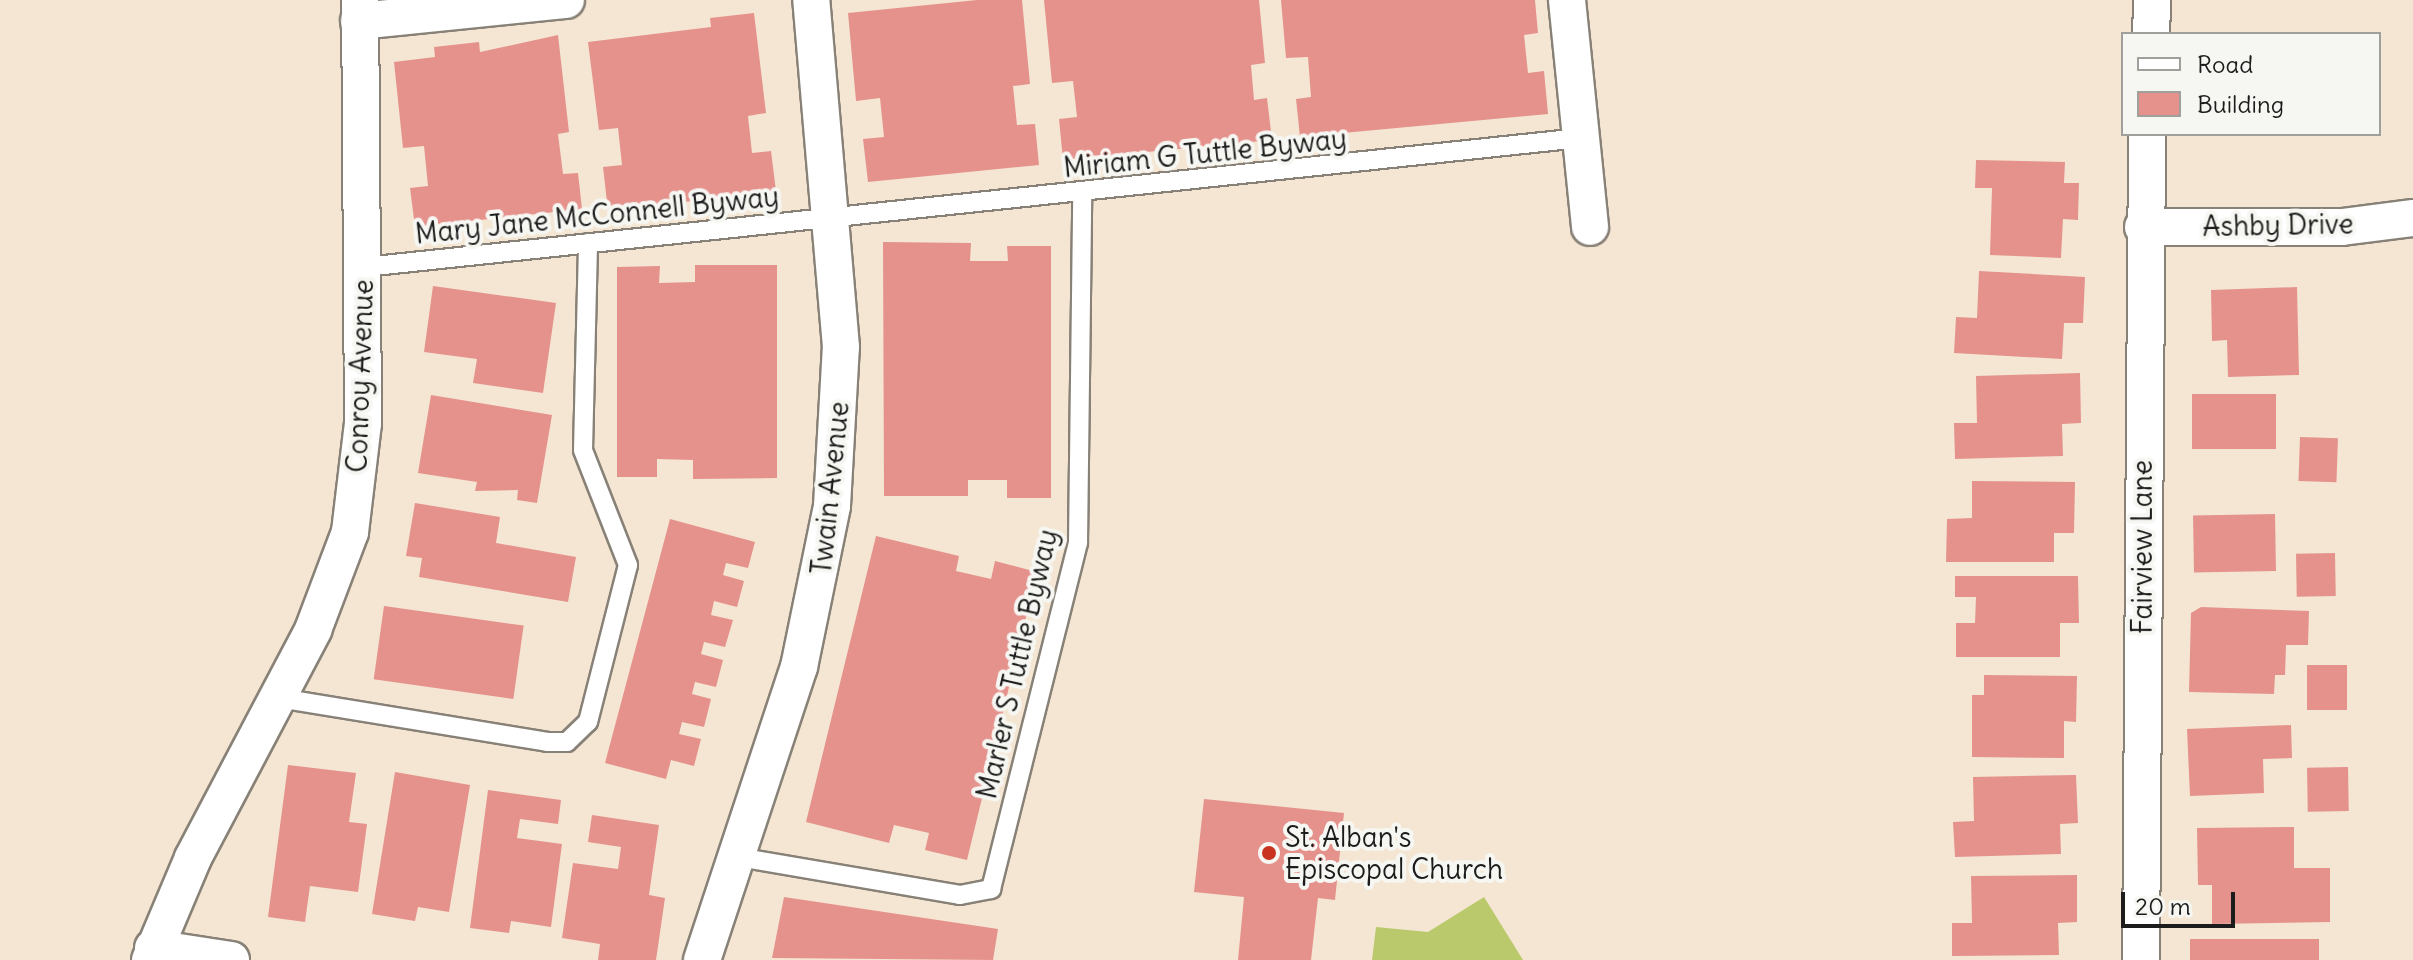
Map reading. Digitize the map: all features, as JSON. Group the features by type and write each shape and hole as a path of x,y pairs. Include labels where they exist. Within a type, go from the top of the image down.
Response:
{"street":[{"path":"360,11 566,0"},
{"name":"Twain Avenue","path":"702,960 799,667 832,506 841,347 834,220 811,0"},
{"path":"1567,0 1590,227"},
{"path":"2151,32 2152,0"},
{"name":"Conroy Avenue","path":"152,954 279,698 350,532 363,423 365,267 360,11"},
{"name":"Fairview Lane","path":"2141,960 2143,227 2147,136"},
{"name":"Ashby Drive","path":"2143,227 2342,227 2413,218"},
{"path":"152,954 231,960"}],"lane":[{"name":"Miriam G Tuttle Byway","path":"834,220 1581,138"},
{"name":"Marler S Tuttle Byway","path":"738,857 960,895 991,889 1078,543 1082,192"},
{"name":"Mary Jane McConnell Byway","path":"365,267 834,220"},
{"path":"279,698 547,742 567,742 588,722 628,565 583,450 588,243"}],"green space":[{"path":"1484,897 1523,960 1372,960 1376,927 1428,932"}],"building":[{"path":"977,0 1022,0 1030,84 1013,86 1017,125 1035,124 1039,165 868,182 863,139 884,137 880,98 856,101 848,13"},
{"path":"1044,0 1259,0 1265,63 1251,65 1254,100 1267,98 1272,140 1063,160 1059,119 1077,117 1073,81 1052,83"},
{"path":"1281,0 1535,0 1538,33 1524,35 1528,73 1544,71 1548,114 1300,137 1296,99 1311,97 1308,57 1286,58"},
{"path":"754,13 766,113 748,116 752,153 771,151 776,191 608,211 603,167 622,165 618,128 599,130 588,42 711,27 710,18"},
{"path":"558,35 569,132 558,134 563,174 578,173 582,209 415,227 410,188 428,186 424,146 403,148 394,62 435,57 434,47 479,42 480,52"},
{"path":"1976,160 2065,162 2064,183 2079,183 2078,220 2063,219 2061,258 1990,255 1992,188 1975,188"},
{"path":"883,242 971,243 970,261 1008,261 1007,246 1051,246 1051,498 1007,498 1007,480 968,480 968,496 884,496"},
{"path":"695,265 777,265 777,478 693,479 693,460 657,459 657,477 617,477 617,267 660,266 659,283 695,282"},
{"path":"1979,271 2085,277 2083,323 2064,323 2062,359 1954,353 1956,317 1977,318"},
{"path":"433,286 556,303 543,393 473,383 477,359 424,352"},
{"path":"2297,287 2299,375 2228,377 2227,340 2212,341 2211,290"},
{"path":"2080,373 2081,423 2062,424 2063,456 1955,459 1954,423 1977,423 1976,376"},
{"path":"2192,394 2276,394 2276,449 2192,449"},
{"path":"431,395 552,415 537,503 517,500 518,490 475,491 477,482 418,473"},
{"path":"2300,437 2338,438 2336,482 2298,481"},
{"path":"1972,481 2075,482 2074,533 2054,533 2054,562 1946,562 1947,519 1972,518"},
{"path":"415,503 500,517 496,543 576,557 568,602 419,577 422,558 406,556"},
{"path":"2275,514 2276,571 2194,572 2193,515"},
{"path":"670,519 755,542 748,568 726,563 723,575 744,581 737,607 714,601 711,615 733,620 725,647 704,642 701,654 723,660 716,687 695,682 692,694 711,699 704,727 682,722 679,734 701,739 694,766 671,760 666,779 605,763"},
{"path":"876,536 959,556 956,571 991,579 995,561 1037,572 967,860 925,850 929,833 894,825 889,843 806,822"},
{"path":"2335,553 2336,596 2297,597 2296,554"},
{"path":"1955,576 2078,576 2079,623 2060,623 2060,657 1956,657 1956,623 1975,623 1976,597 1955,597"},
{"path":"384,606 524,626 513,699 374,679"},
{"path":"2201,607 2309,611 2308,645 2286,645 2285,675 2275,675 2274,694 2189,692 2191,613"},
{"path":"2307,665 2347,665 2347,710 2307,710"},
{"path":"1984,675 2077,676 2076,722 2064,721 2064,758 1972,757 1972,695 1984,695"},
{"path":"2291,725 2292,758 2263,759 2264,793 2190,796 2187,729"},
{"path":"288,765 356,773 349,822 367,824 358,892 310,886 305,922 268,917"},
{"path":"2348,767 2349,811 2308,812 2307,768"},
{"path":"395,772 470,785 449,912 418,907 415,921 372,914"},
{"path":"2076,775 2078,823 2060,824 2061,854 1955,857 1953,822 1974,821 1973,777"},
{"path":"488,790 561,800 558,824 520,819 517,838 562,844 551,927 511,921 509,933 470,928"},
{"name":"St. Alban's Episcopal Church","path":"1204,799 1344,813 1335,900 1318,898 1311,960 1238,960 1244,897 1194,892"},
{"path":"592,815 659,825 649,895 665,898 656,960 598,960 600,944 562,938 573,863 618,869 621,847 588,842"},
{"path":"2294,827 2294,868 2330,868 2330,922 2212,924 2212,885 2198,885 2197,828"},
{"path":"2077,875 2077,922 2058,923 2059,955 1952,956 1952,923 1972,923 1971,876"},
{"path":"784,897 998,929 993,960 772,958"},
{"path":"2190,939 2319,939 2319,960 2190,960"}],"place":[{"name":"St. Alban's Episcopal Church","path":"1269,853"}]}
